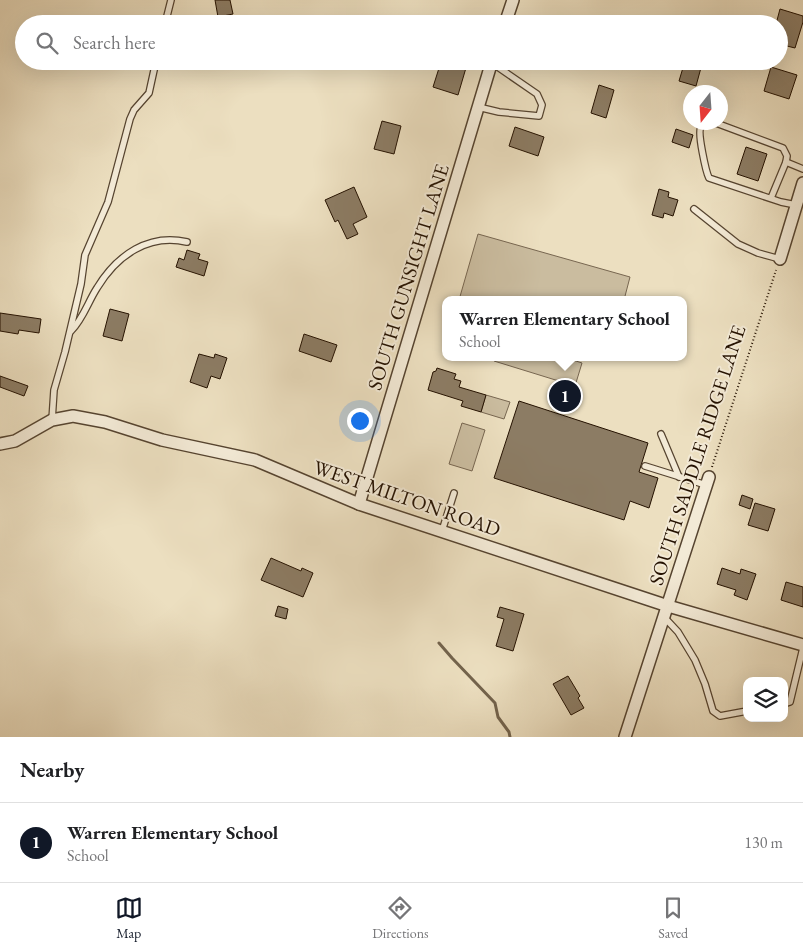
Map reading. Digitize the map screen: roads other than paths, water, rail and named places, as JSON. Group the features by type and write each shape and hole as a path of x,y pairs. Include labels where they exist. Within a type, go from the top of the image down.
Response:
{"street":[{"path":"508,15 513,0"},
{"name":"SOUTH GUNSIGHT LANE","path":"359,504 490,70"},
{"path":"780,259 803,183"},
{"name":"WEST MILTON ROAD","path":"0,444 15,441 52,420 73,416 105,422 162,440 255,460 359,504 442,531 666,611 803,647"},
{"name":"SOUTH SADDLE RIDGE LANE","path":"625,737 708,481"}],"lane":[{"path":"167,15 171,0"},
{"path":"52,420 54,390 84,273 85,255 108,202 130,119 134,110 149,93 154,70"},
{"path":"478,107 499,112 539,116 542,105 537,94 503,70"},
{"path":"770,198 786,162 787,156 782,148 716,123 705,124 699,132 709,178 770,198 796,205"},
{"path":"786,162 803,169"},
{"path":"694,210 738,244 758,253 780,259"},
{"path":"70,333 98,287 122,258 140,247 157,240 173,238 187,242"},
{"path":"661,434 679,477"},
{"path":"645,466 679,477 708,481"},
{"path":"442,531 454,493"},
{"path":"666,611 695,660 713,711 720,716 743,713"},
{"path":"788,703 790,702 803,647"}],"waterway":[{"path":"439,643 495,703 498,717 509,732 510,737"}],"place":[{"name":"Warren Elementary School","path":"565,396"}]}
